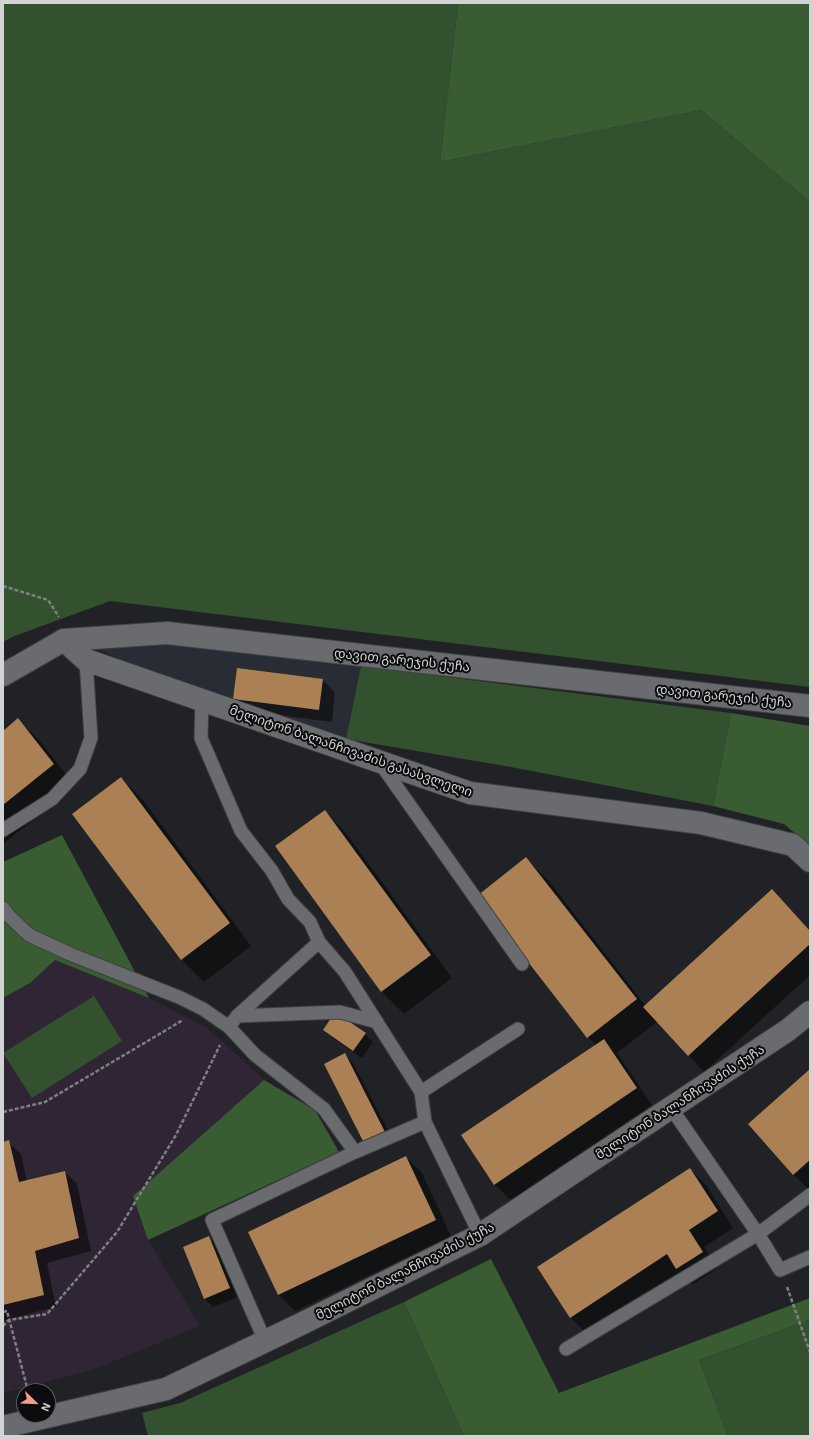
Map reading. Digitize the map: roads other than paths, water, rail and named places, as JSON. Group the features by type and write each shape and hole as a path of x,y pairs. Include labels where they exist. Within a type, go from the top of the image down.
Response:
{"street":[{"name":"დავით გარეჯის ქუჩა","path":"3,675 64,640 167,633 810,706"},
{"name":"მელიტონ ბალანჩივაძის გასასვლელი","path":"64,640 86,660 470,793 701,823 793,845 810,861"},
{"name":"მელიტონ ბალანჩივაძის ქუჩა","path":"3,1427 166,1389 480,1235 788,1030 810,1012"}],"lane":[{"path":"3,830 52,799 80,769 91,738 86,660"},
{"path":"202,701 201,738 241,831 272,871 288,899 310,922 319,942 345,972 421,1092 425,1122 480,1235"},
{"path":"379,762 522,964"},
{"path":"3,908 29,935 70,954 181,998 202,1009 229,1027 255,1055 324,1109 355,1152"},
{"path":"229,1027 237,1016 319,942"},
{"path":"237,1016 340,1012 377,1022"},
{"path":"421,1092 518,1029"},
{"path":"671,1108 758,1234 780,1270 810,1257"},
{"path":"266,1341 212,1220 355,1152 425,1122"},
{"path":"566,1349 758,1234 810,1195"}]}
